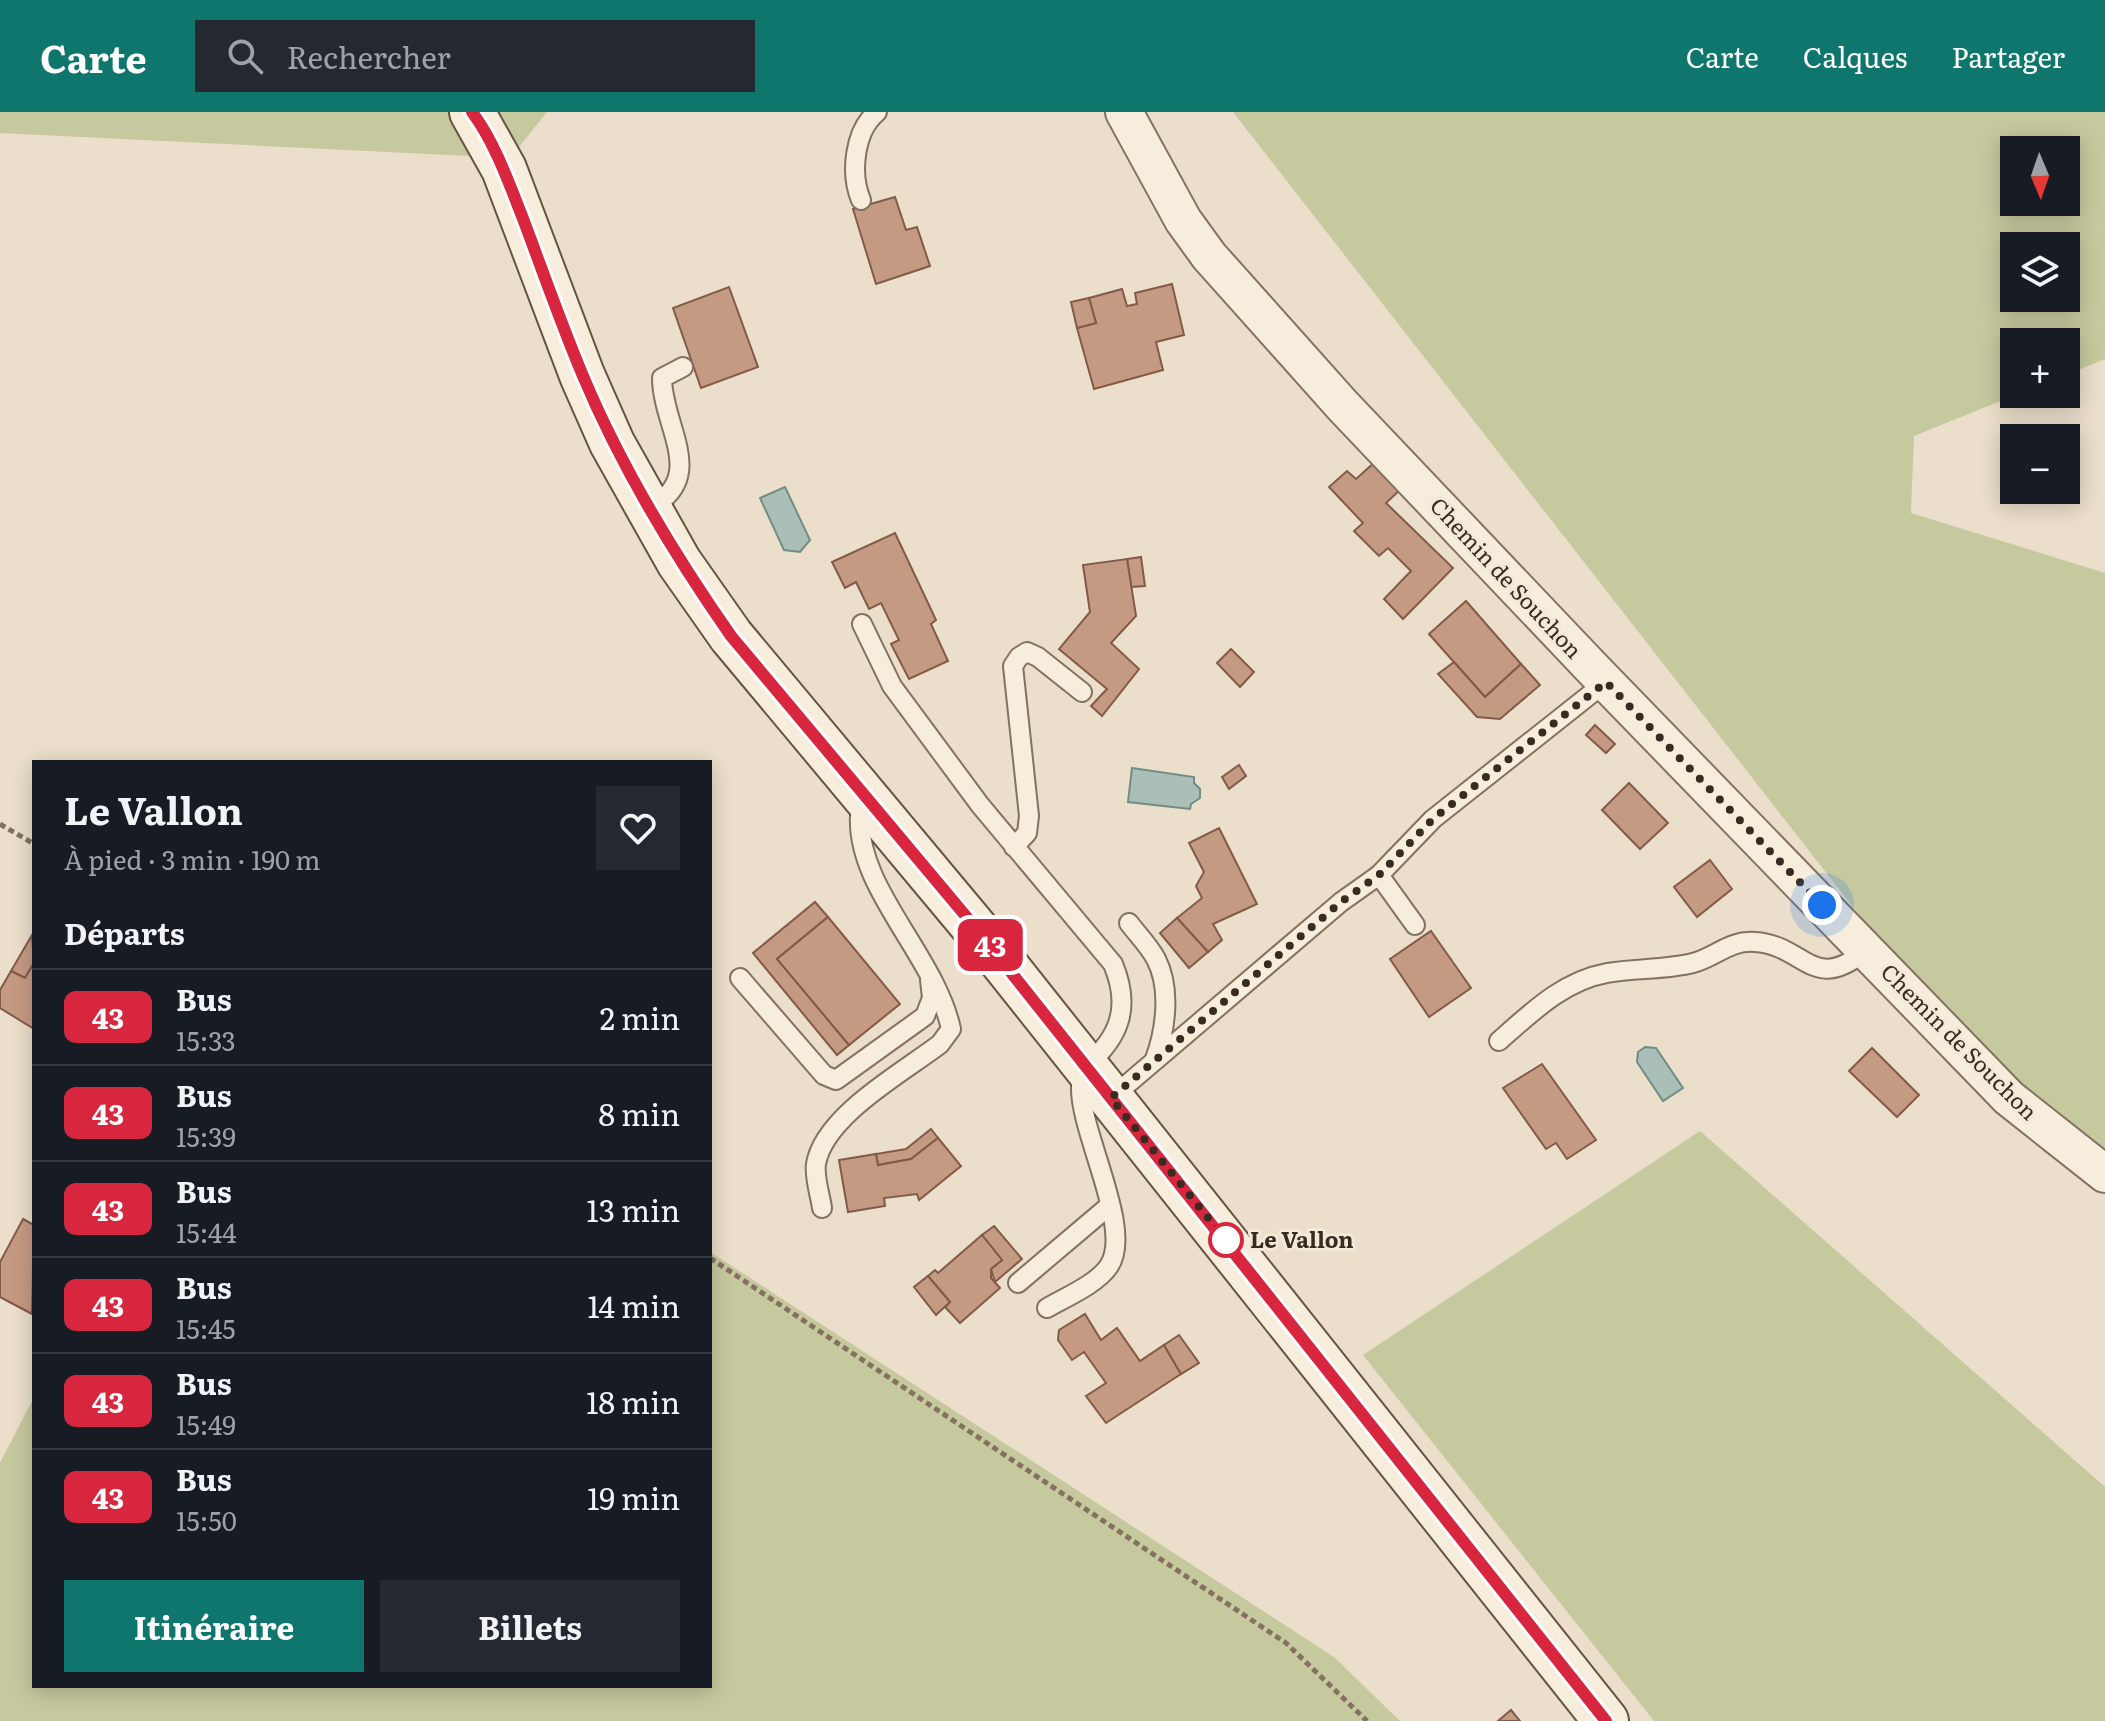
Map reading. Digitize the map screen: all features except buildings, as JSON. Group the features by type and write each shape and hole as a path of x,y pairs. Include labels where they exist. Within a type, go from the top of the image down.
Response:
{"main road":[{"path":"472,112 504,169 582,375 647,509 679,562 731,636 875,804 1606,1721"}],"street":[{"name":"Chemin de Souchon","path":"1124,112 1183,220 1209,256 1354,417 2009,1098 2105,1174"}],"lane":[{"path":"861,200 855,176 857,152 871,117 877,112"},
{"path":"647,509 668,499 678,476 675,435 662,378 683,367"},
{"path":"862,624 892,686 1014,847 1113,964 1121,983 1118,1029 1108,1047 1097,1081"},
{"path":"1014,847 1027,833 1029,816 1013,666 1027,652 1038,657 1082,692"},
{"path":"1047,1308 1108,1269 1117,1250 1094,1143 1080,1106 1081,1086 1155,1059 1341,902 1379,875 1433,819 1606,682"},
{"path":"822,1208 815,1167 834,1125 940,1044 951,1029 946,1008 929,969 874,880 859,839 860,816 875,804"},
{"path":"1379,875 1415,925"},
{"path":"1129,923 1157,960 1164,986 1161,1042 1155,1059"},
{"path":"1499,1041 1551,996 1577,981 1606,973 1689,964 1706,959 1732,943 1757,942 1817,969 1833,970 1851,963 1866,950"},
{"path":"740,978 824,1075 836,1080 925,1016 932,998 929,969"},
{"path":"1018,1283 1109,1206"}],"path":[{"path":"0,824 32,843"},
{"path":"712,1259 1286,1643 1367,1721"}],"green space":[{"path":"0,112 547,112 510,158 0,133"},
{"path":"1233,112 2105,112 2105,359 2080,369 2080,328 2000,328 2000,401 1914,436 1911,513 2105,573 2105,1192 2044,1152"},
{"path":"1700,1131 2105,1487 2105,1721 1654,1721 1363,1355"},
{"path":"712,1253 1334,1657 1400,1721 0,1721 0,1463 32,1401 32,1688 712,1688"}],"water":[{"path":"785,487 810,540 800,552 784,550 760,498"},
{"path":"1132,768 1194,777 1194,783 1200,789 1200,798 1191,804 1190,809 1128,802"},
{"path":"1645,1047 1656,1048 1683,1088 1663,1101 1637,1062 1638,1052"}],"bus line":[{"name":"43","path":"472,112 504,169 582,375 612,443 647,509 696,587 731,636 875,804 994,951 1606,1721"}],"place":[{"name":"Le Vallon","path":"1226,1240"}],"route":[{"path":"1226,1240 1111,1098 1341,902 1379,875 1433,819 1606,682 1822,905"}]}
